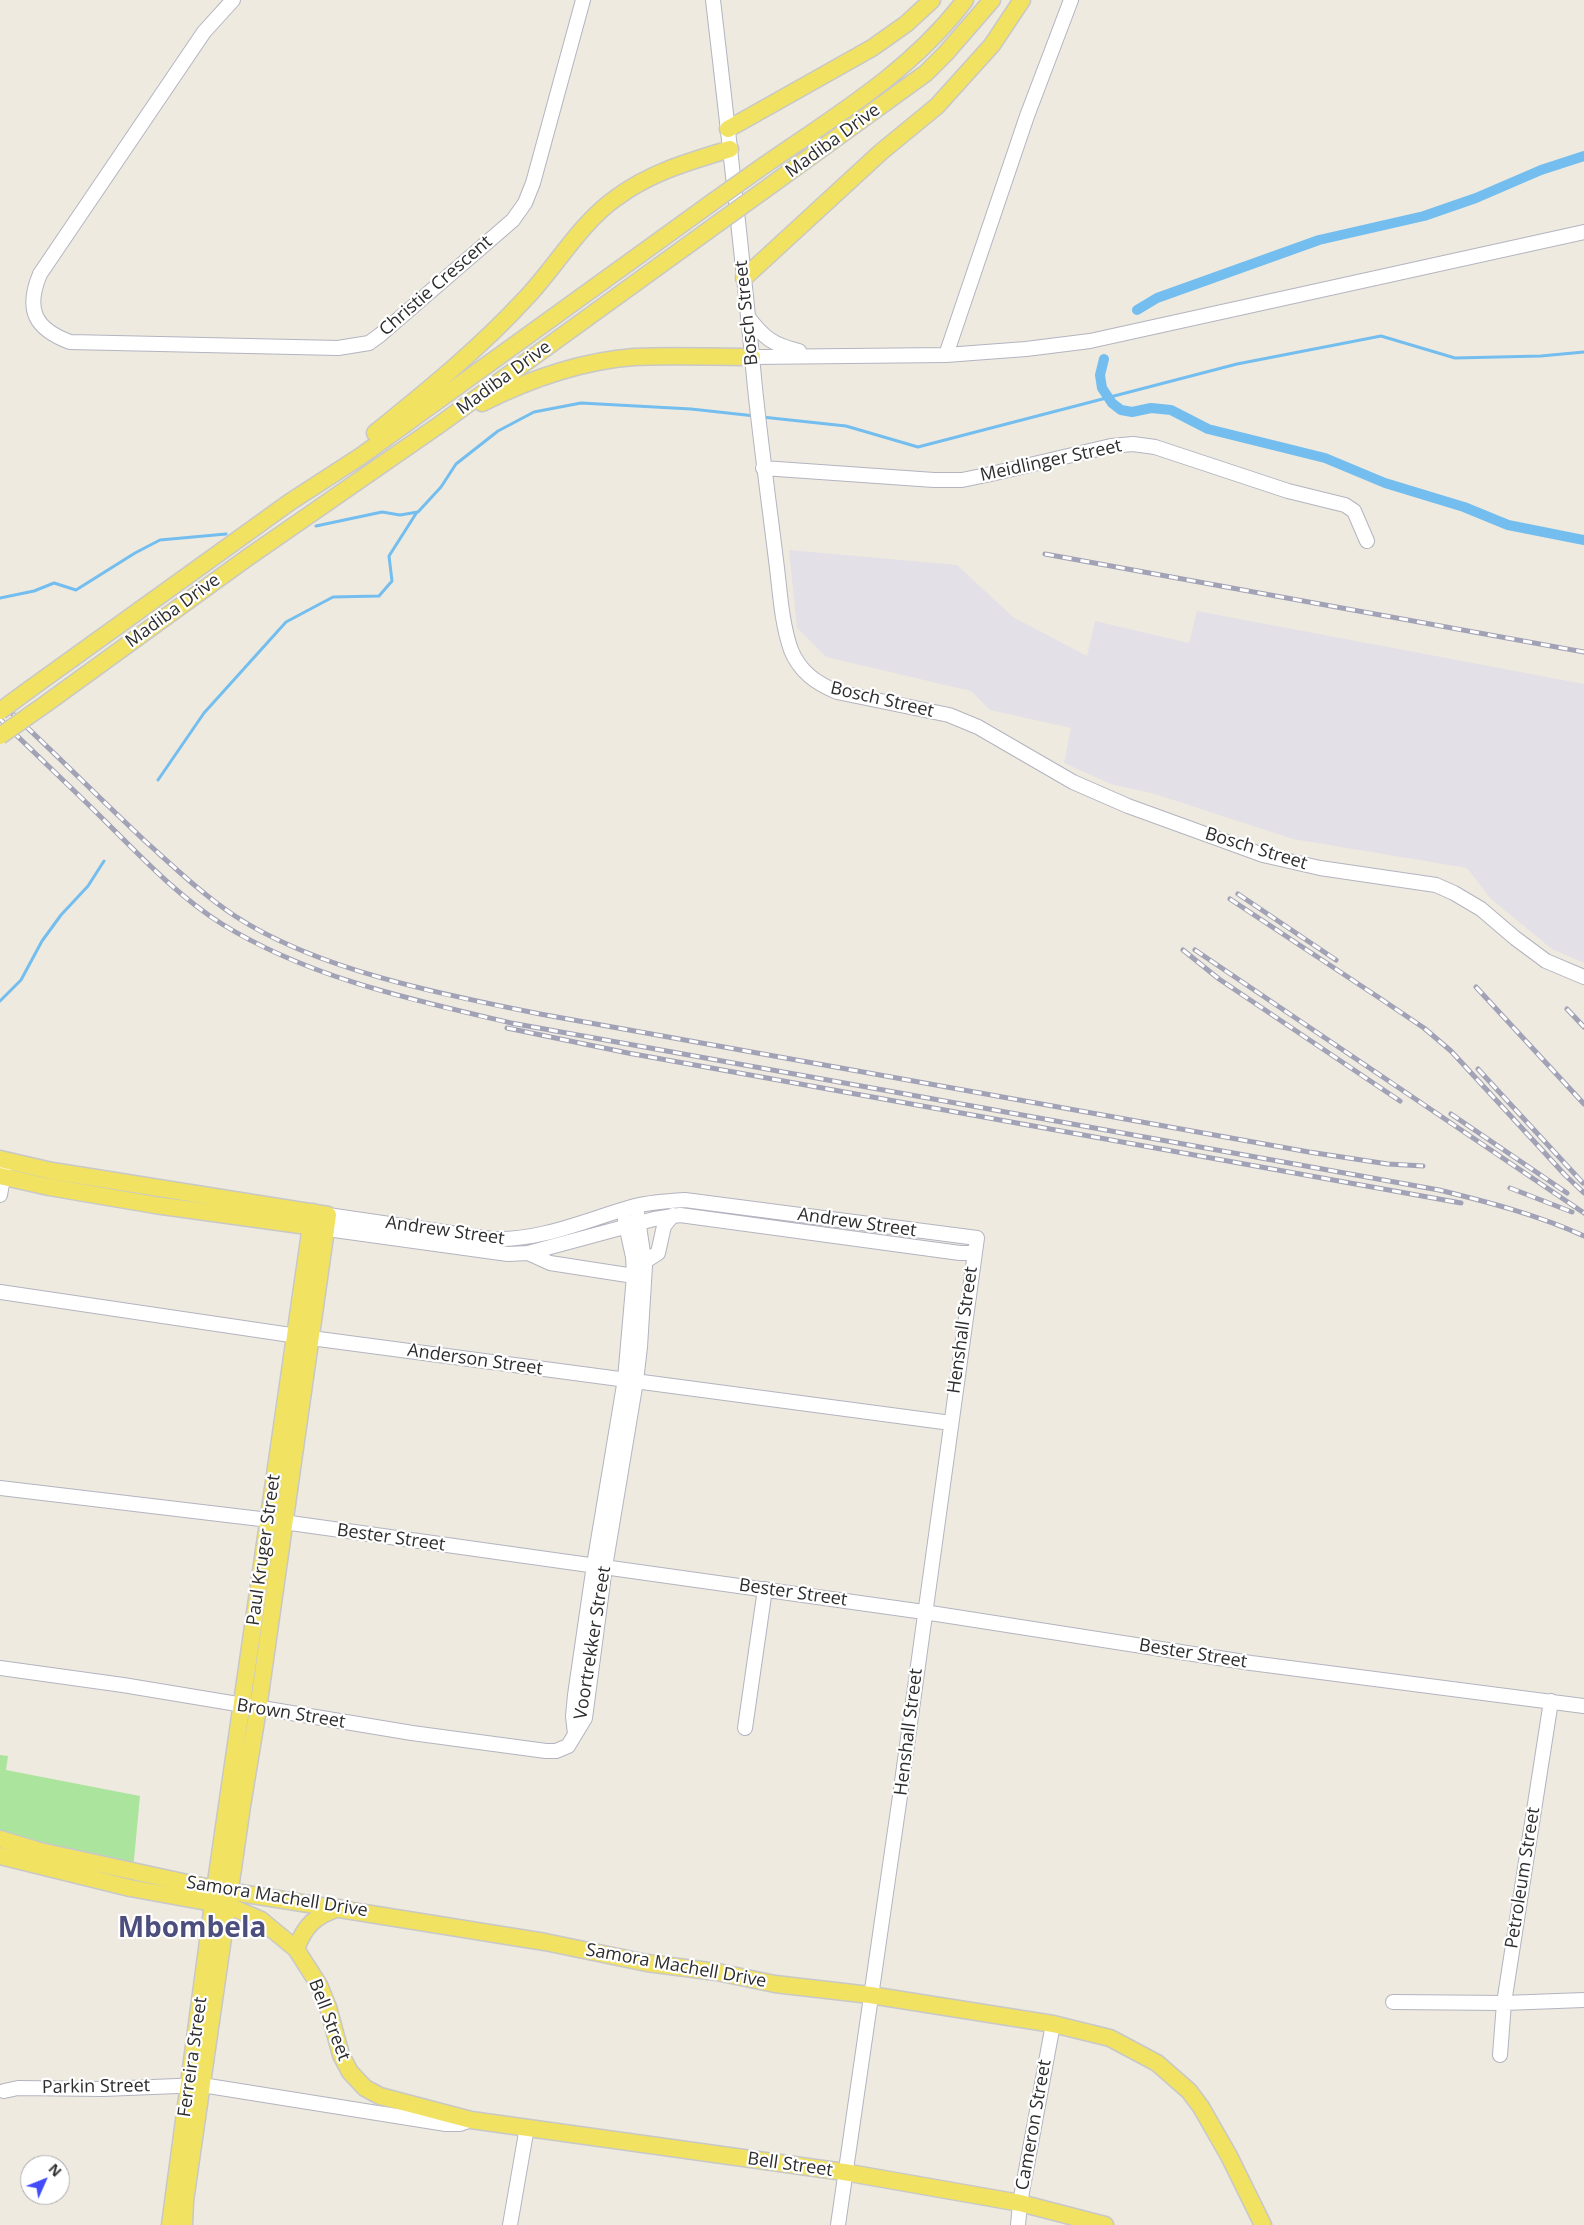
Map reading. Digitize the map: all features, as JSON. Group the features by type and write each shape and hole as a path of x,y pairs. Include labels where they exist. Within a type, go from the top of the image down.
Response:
{"main road":[{"path":"728,129 872,48 898,30 932,0"},
{"name":"Madiba Drive","path":"0,711 290,502 360,456 714,201 878,87 951,19 965,0"},
{"name":"Madiba Drive","path":"0,736 247,558 439,425 926,73 992,0"},
{"path":"744,278 881,152 937,106 992,45 1022,0"},
{"path":"290,502 453,368 504,321 613,199 647,178 730,149"},
{"path":"439,425 496,396 550,374 585,366 633,358 752,356"},
{"name":"Andrew Street","path":"2,1169 52,1171 320,1220"},
{"name":"Paul Kruger Street","path":"222,1897 241,1706 276,1522 320,1220"},
{"name":"Paul Kruger Street","path":"222,1897 242,1806 258,1709 276,1522"},
{"name":"Samora Machell Drive","path":"0,1839 222,1897"},
{"name":"Samora Machell Drive","path":"0,1856 130,1888 338,1908 545,1942 647,1963 717,1972 775,1984 870,1995 1053,2024 1110,2038 1157,2063 1189,2092 1201,2107 1229,2156 1263,2225"},
{"name":"Bell Street","path":"222,1897 261,1920 296,1949 319,1985 328,2007 341,2055 350,2072 365,2088 380,2096 471,2120 844,2172 1020,2203 1105,2225"},
{"name":"Ferreira Street","path":"172,2223 185,2201 195,2085 222,1897"},
{"path":"296,1949 300,1938 320,1914 338,1908"}],"street":[{"name":"Christie Crescent","path":"233,0 204,32 40,274 33,290 33,309 38,323 54,336 70,342 338,348 368,343 380,335 513,220 525,203 535,176 583,0"},
{"name":"Bosch Street","path":"713,0 744,278 759,435 786,631 797,663 807,675 836,692 949,715 978,728 1073,782 1128,806 1263,855 1320,868 1436,885 1481,909 1515,938 1546,960 1584,977"},
{"path":"946,355 1027,116 1071,0"},
{"path":"752,356 946,355 1026,349 1090,341 1584,232"},
{"path":"748,316 761,334 772,343 820,356"},
{"name":"Meidlinger Street","path":"764,468 934,480 962,480 1111,446 1133,444 1155,447 1288,491 1345,504 1354,511 1367,541"},
{"path":"0,1195 2,1169"},
{"name":"Andrew Street","path":"320,1220 512,1240 531,1238 629,1208 659,1201 685,1200 977,1238"},
{"name":"Voortrekker Street","path":"575,1734 585,1718 599,1566 631,1380 644,1262 629,1208"},
{"path":"644,1262 658,1253 664,1226 673,1215"},
{"name":"Andrew Street","path":"320,1220 508,1254 528,1254 673,1215 687,1215 960,1253 974,1253"},
{"name":"Voortrekker Street","path":"631,1380 634,1276 633,1226"},
{"name":"Henshall Street","path":"838,2225 844,2172 900,1796 977,1238"},
{"path":"528,1254 550,1263 634,1276"},
{"name":"Anderson Street","path":"0,1292 303,1337 951,1423"},
{"name":"Bester Street","path":"0,1488 276,1522 599,1566 924,1612 1251,1663 1584,1706"},
{"path":"745,1728 764,1589"},
{"name":"Brown Street","path":"0,1668 123,1685 258,1709 546,1751 563,1749 571,1742 575,1734"},
{"name":"Petroleum Street","path":"1500,2056 1504,2003 1551,1701"},
{"path":"1393,2002 1504,2003 1584,2000"},
{"name":"Cameron Street","path":"1018,2225 1020,2203 1053,2024"},
{"name":"Bell Street","path":"195,2085 446,2124 460,2124 471,2120"},
{"name":"Parkin Street","path":"1,2092 18,2088 103,2089 195,2085"},
{"path":"510,2225 527,2127"}],"shaded area":[{"path":"789,550 957,565 1013,617 1087,656 1095,621 1189,643 1197,611 1584,684 1584,963 1552,949 1491,899 1467,868 1293,839 1155,794 1111,784 1064,763 1071,728 990,710 971,691 826,657 797,628"}],"green space":[{"path":"0,1755 8,1756 6,1770 140,1796 133,1870 0,1837"}],"waterway":[{"path":"1137,310 1157,298 1319,240 1424,216 1476,198 1541,170 1584,156"},
{"path":"762,417 846,426 918,447 1237,364 1381,336 1455,358 1541,356 1584,352"},
{"path":"1104,359 1100,375 1102,388 1112,403 1121,410 1132,412 1151,408 1171,410 1208,429 1325,458 1385,483 1464,507 1508,525 1584,540"},
{"path":"316,526 382,512 400,515 418,512 441,487 456,464 498,431 534,412 581,403 691,409 755,416"},
{"path":"158,780 204,713 286,622 333,597 379,596 392,581 389,556 417,512"},
{"path":"0,598 34,591 54,583 76,590 135,553 160,540 226,534"},
{"path":"0,1001 21,980 42,941 61,915 88,886 104,861"}],"railway":[{"path":"1045,554 1584,652"},
{"path":"0,702 145,841 211,899 235,916 268,935 342,966 423,989 540,1014 1309,1152 1388,1164 1423,1166"},
{"path":"0,719 161,876 191,902 222,924 255,943 290,959 362,985 399,996 511,1023 1439,1190 1531,1215 1584,1236"},
{"path":"1238,894 1336,960"},
{"path":"1230,899 1424,1028 1451,1051 1565,1175 1584,1193"},
{"path":"1183,950 1219,979 1400,1101"},
{"path":"1195,950 1584,1213"},
{"path":"1476,987 1584,1104"},
{"path":"1567,1009 1584,1027"},
{"path":"507,1028 628,1053 1461,1203"},
{"path":"1478,1069 1583,1183"},
{"path":"1451,1114 1567,1193"},
{"path":"1510,1188 1572,1212"}],"district":[{"name":"Mbombela","path":"192,1929"}]}
